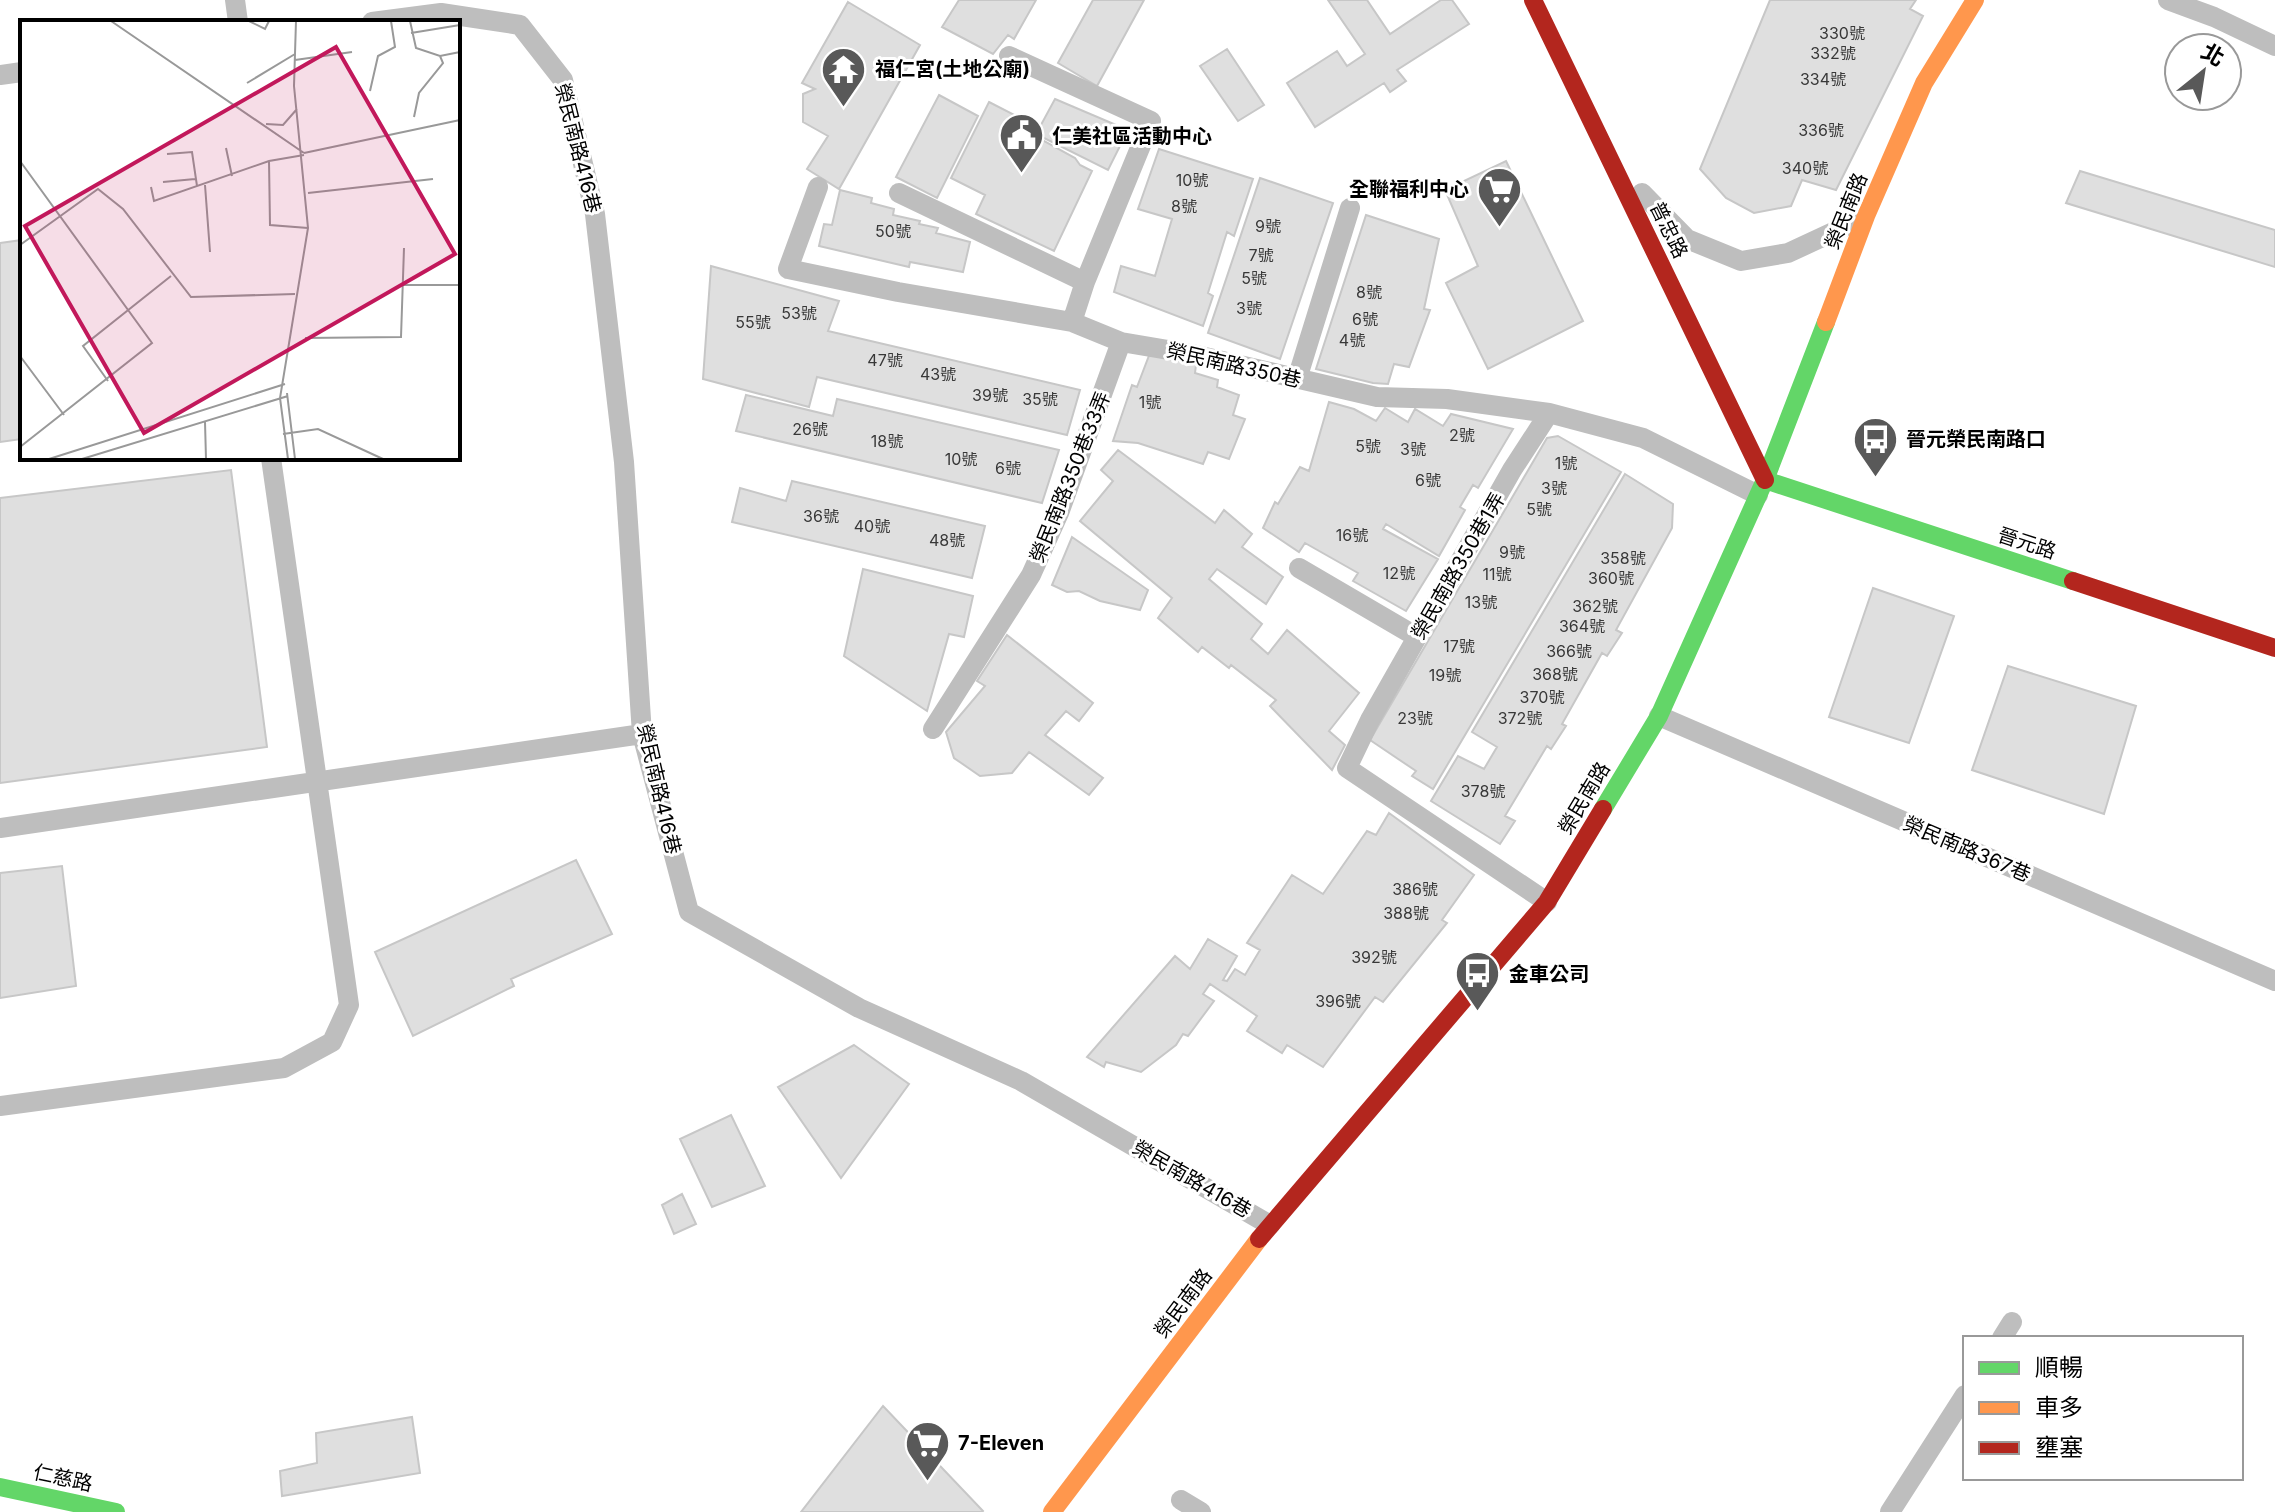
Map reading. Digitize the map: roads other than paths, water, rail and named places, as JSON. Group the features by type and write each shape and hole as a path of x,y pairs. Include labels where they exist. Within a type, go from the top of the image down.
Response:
{"street":[{"name":"普忠路","path":"1533,0 1613,163 1762,488"},
{"name":"榮民南路","path":"1052,1512 1270,1225 1547,902 1659,716 1762,488 1866,216 1924,83 1975,0"},
{"name":"晉元路","path":"1762,488 2275,648"},
{"name":"仁慈路","path":"0,1487 116,1512"}],"lane":[{"path":"235,0 238,20"},
{"path":"2168,0 2214,17 2275,46"},
{"name":"榮民南路416巷","path":"387,20 441,13 520,25 563,80 595,214 624,462 642,734 689,912 859,1008 1021,1081 1270,1225"},
{"path":"1009,56 1151,121 1085,282 1072,322"},
{"path":"0,75 20,72"},
{"path":"1613,163 1687,239 1741,261 1788,253 1866,216"},
{"name":"榮民南路350巷","path":"818,187 788,269 898,292 1072,322 1121,342 1192,354 1377,397 1447,399 1549,413 1643,438 1762,488"},
{"path":"899,193 1085,282"},
{"path":"1297,379 1350,208"},
{"name":"榮民南路350巷33弄","path":"933,729 1031,575 1059,513 1121,342"},
{"name":"榮民南路350巷1弄","path":"1547,902 1347,768 1370,720 1512,470 1549,413"},
{"path":"0,1106 284,1068 332,1042 349,1005 271,460"},
{"path":"1299,568 1417,637"},
{"name":"榮民南路367巷","path":"1659,716 2275,981"},
{"path":"0,828 642,734"},
{"path":"1890,1512 1963,1398"},
{"path":"1181,1500 1201,1512"}],"place":[{"name":"福仁宮(土地公廟)","path":"844,108"},
{"name":"仁美社區活動中心","path":"1021,175"},
{"name":"全聯福利中心","path":"1500,228"},
{"name":"晉元榮民南路口","path":"1875,478"},
{"name":"金車公司","path":"1478,1013"},
{"name":"7-Eleven","path":"927,1482"}]}
